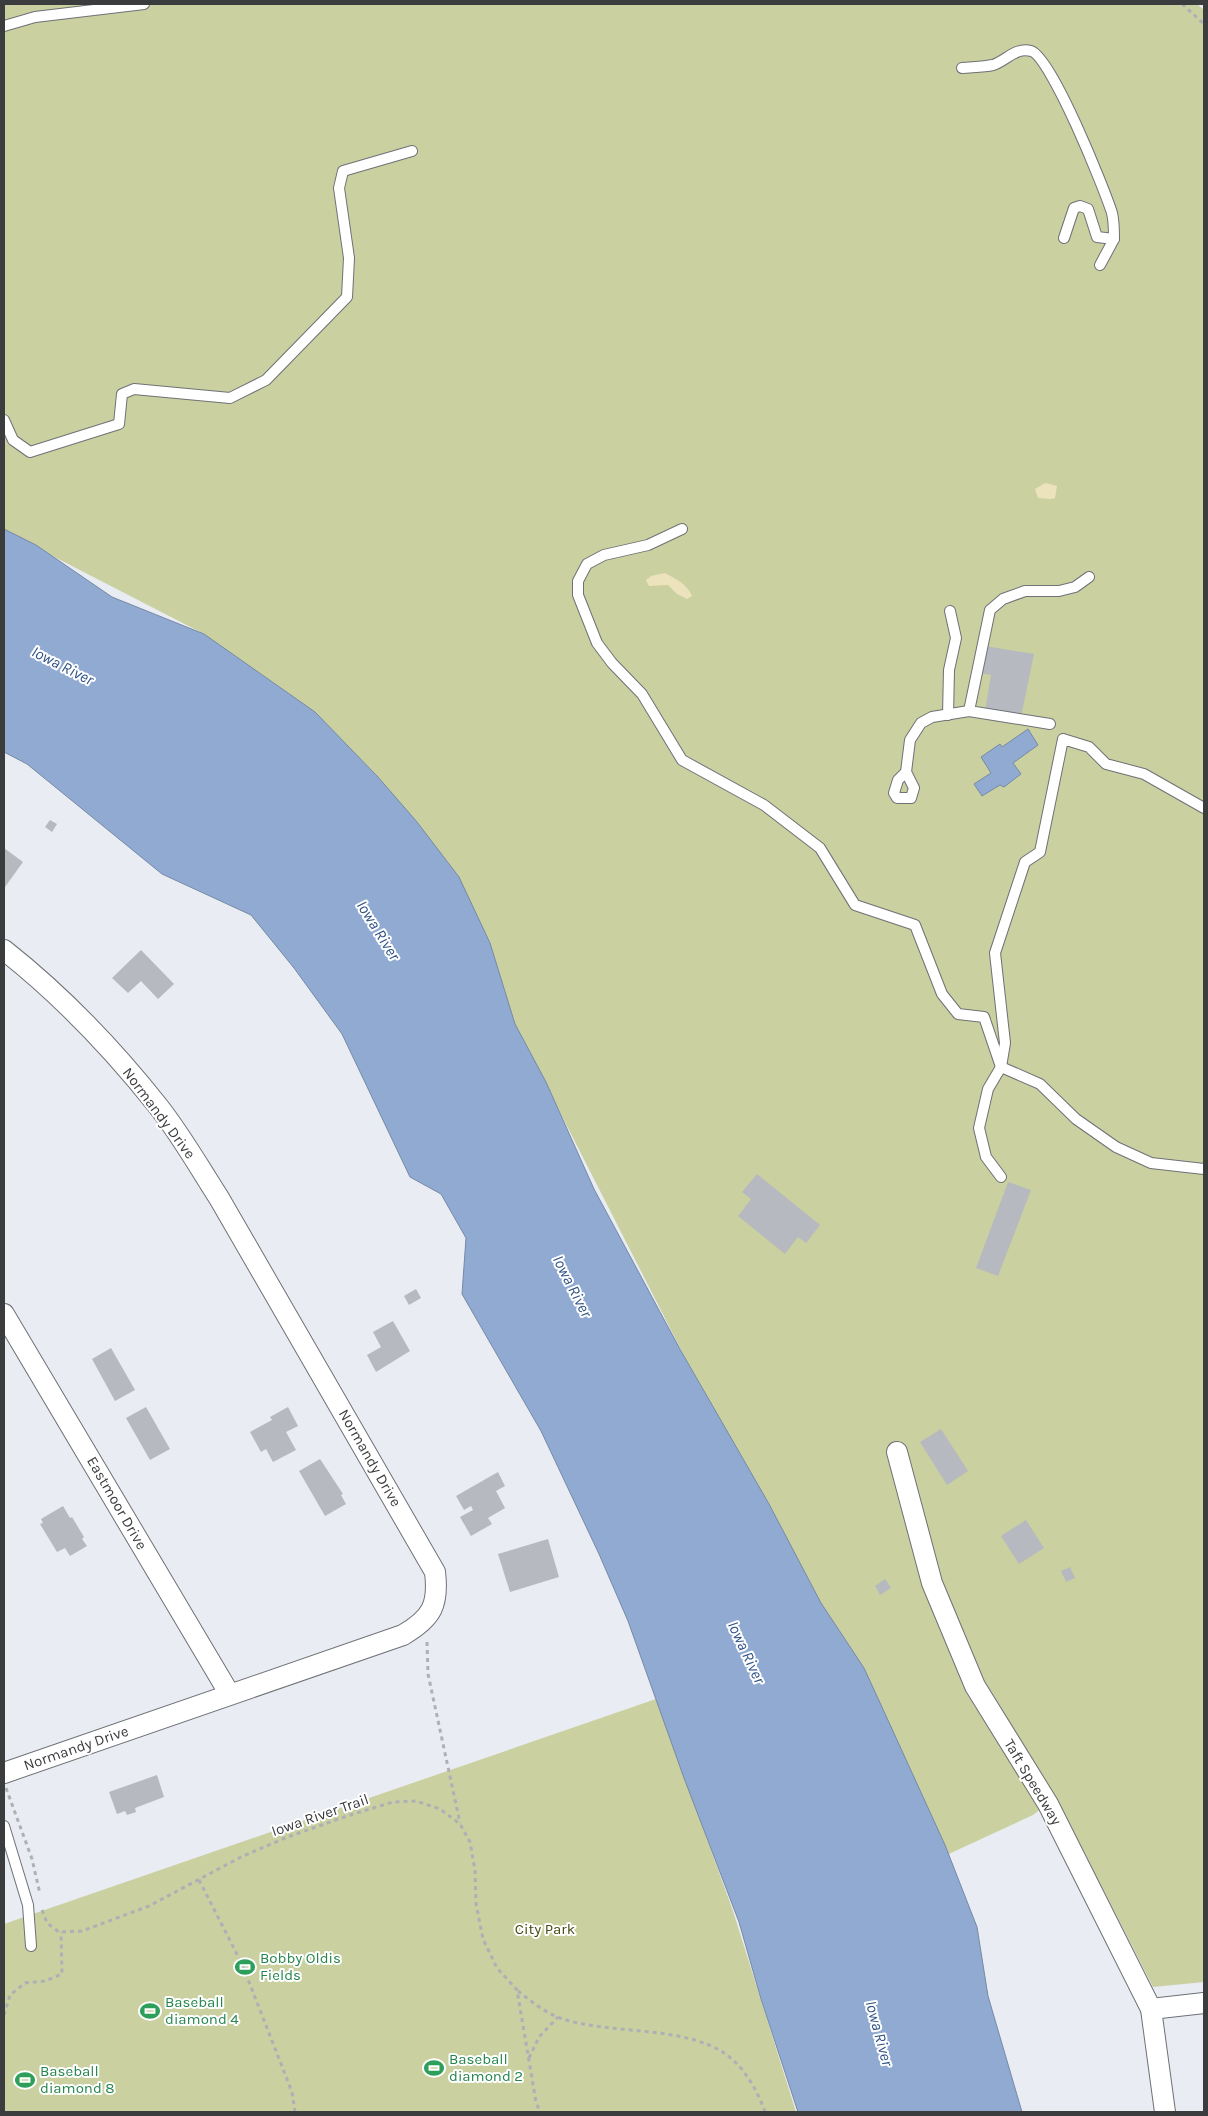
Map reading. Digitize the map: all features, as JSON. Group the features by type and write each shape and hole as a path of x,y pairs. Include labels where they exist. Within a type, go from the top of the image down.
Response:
{"street":[{"name":"Normandy Drive","path":"4,950 81,1017 159,1107 219,1198 435,1572 437,1590 435,1603 429,1615 419,1626 403,1635 4,1773"},
{"name":"Eastmoor Drive","path":"4,1314 229,1694"},
{"name":"Taft Speedway","path":"897,1452 932,1583 975,1686 1048,1804 1151,2009 1165,2112"},
{"path":"1151,2009 1204,2003"}],"lane":[{"path":"4,26 35,17 144,4"},
{"path":"962,68 994,64 1016,51 1032,51 1042,58 1061,94 1104,190 1112,215 1114,239 1100,265"},
{"path":"4,420 13,440 30,452 119,424 122,394 134,389 230,398 266,380 347,297 349,258 339,188 343,171 412,151"},
{"path":"1064,238 1074,208 1080,206 1088,209 1096,237 1114,239"},
{"path":"682,529 648,545 604,555 587,564 578,581 578,594 597,643 612,663 642,694 682,760 764,805 820,848 854,905 915,925 942,994 958,1014 984,1017 1001,1067 1040,1084 1076,1119 1116,1147 1151,1163 1204,1169"},
{"path":"969,711 990,610 1003,599 1025,591 1059,590 1075,587 1089,577"},
{"path":"948,714 949,670 956,638 950,612"},
{"path":"906,772 910,740 922,723 932,717 969,711 1050,724"},
{"path":"1001,1177 986,1157 979,1128 988,1089 1001,1067 1005,1043 995,953 1025,862 1040,852 1063,739 1089,748 1106,764 1144,774 1204,808"},
{"path":"4,1826 28,1905 31,1946"}],"path":[{"path":"1182,4 1204,24"},
{"path":"427,1642 428,1674 460,1824"},
{"path":"4,1781 32,1859 40,1901"},
{"name":"Iowa River Trail","path":"62,1932 82,1931 105,1924 148,1906 241,1858 285,1838 393,1802 416,1801 440,1809 460,1824 470,1842 475,1870 476,1904 483,1938 497,1968 517,1990 538,2007 558,2017 586,2025 691,2039 724,2053 745,2073 765,2112"},
{"path":"199,1880 242,1964 292,2092 296,2112"},
{"path":"4,2015 10,1995 26,1983 45,1981 62,1974 62,1932 47,1923 41,1907"},
{"path":"517,1990 540,2112"},
{"path":"529,2059 539,2037 558,2017"}],"green space":[{"path":"4,4 1197,4 1204,10 1204,1982 1153,1987 1056,1797 1033,1815 940,1858 515,1024 204,634 4,531"},
{"name":"City Park","path":"656,1699 733,1911 796,2112 4,2112 4,1924"}],"sand":[{"path":"1045,483 1057,486 1055,498 1038,498 1035,489"},
{"path":"665,573 684,585 692,596 687,599 677,594 668,585 649,586 646,580 651,576"}],"water":[{"name":"Iowa River","path":"4,529 36,545 112,597 204,634 315,712 378,777 417,822 459,877 490,943 515,1024 546,1082 594,1189 681,1351 769,1504 821,1603 864,1668 945,1845 977,1927 988,1996 1022,2112 798,2112 761,1999 739,1922 684,1778 628,1621 599,1554 541,1431 462,1294 466,1238 441,1194 410,1177 342,1034 294,968 251,915 162,874 27,764 4,752"},
{"path":"1028,729 1038,745 1013,763 1021,774 1004,787 1000,785 982,796 974,784 991,773 981,757 1000,744 1002,747"}],"building":[{"path":"985,646 1034,654 1021,717 985,711 991,675 980,673"},
{"path":"50,820 57,824 52,832 45,827"},
{"path":"4,848 23,862 5,887 4,885"},
{"path":"141,950 174,984 158,999 141,981 128,993 112,978"},
{"path":"757,1174 820,1225 806,1243 798,1237 785,1254 738,1216 751,1199 742,1192"},
{"path":"1008,1182 1031,1190 998,1276 976,1268"},
{"path":"416,1289 421,1298 409,1305 404,1296"},
{"path":"393,1321 410,1351 376,1372 367,1355 381,1347 373,1332"},
{"path":"111,1348 135,1390 115,1401 92,1359"},
{"path":"146,1407 170,1449 150,1460 126,1418"},
{"path":"288,1407 298,1426 286,1432 296,1450 273,1462 266,1449 261,1452 250,1432 272,1420 270,1417"},
{"path":"941,1429 968,1471 947,1485 920,1442"},
{"path":"320,1459 343,1494 341,1495 346,1504 325,1516 299,1471"},
{"path":"498,1472 505,1486 496,1491 505,1508 488,1518 492,1524 471,1536 460,1517 473,1510 471,1506 464,1510 456,1496"},
{"path":"63,1506 84,1537 82,1539 87,1546 70,1556 65,1548 57,1552 40,1524 43,1523 41,1519"},
{"path":"1026,1520 1044,1548 1019,1564 1001,1536"},
{"path":"548,1539 559,1577 510,1592 498,1554"},
{"path":"1070,1567 1075,1578 1066,1582 1061,1571"},
{"path":"885,1579 891,1588 880,1595 875,1586"},
{"path":"157,1775 164,1797 135,1808 136,1812 127,1815 125,1811 117,1814 109,1792"}],"place":[{"name":"Bobby Oldis Fields","path":"245,1967"},
{"name":"Baseball diamond 4","path":"150,2011"},
{"name":"Baseball diamond 2","path":"434,2068"},
{"name":"Baseball diamond 8","path":"25,2080"}]}
